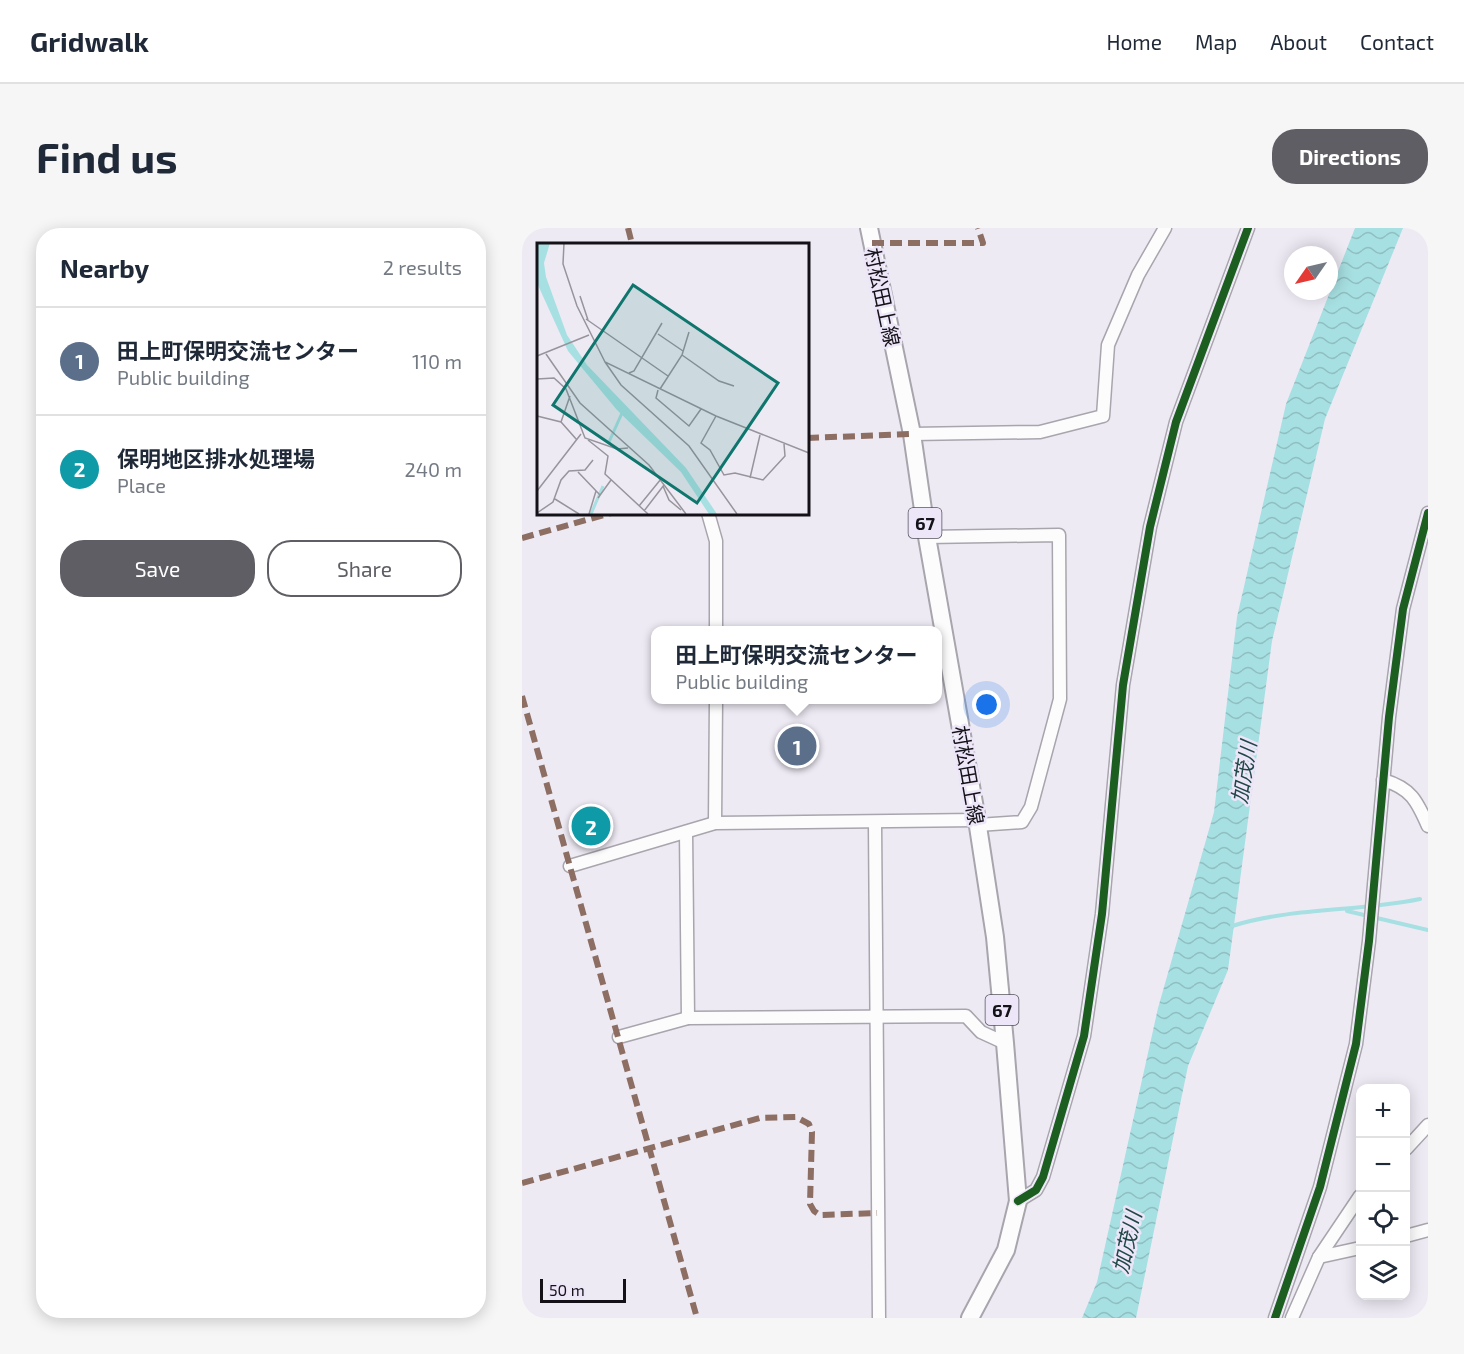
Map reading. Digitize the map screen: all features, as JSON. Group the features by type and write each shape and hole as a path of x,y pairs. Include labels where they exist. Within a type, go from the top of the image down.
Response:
{"main road":[{"name":"村松田上線","path":"869,228 912,434 927,537 977,822 995,937 1005,1043 1018,1201 1006,1250 970,1318"}],"street":[{"path":"912,434 1040,432 1103,416 1108,345 1138,275 1165,228"},
{"path":"1018,1201 1036,1190 1043,1177 1084,1036 1102,914 1124,685 1137,598 1163,469 1176,422 1248,228"},
{"path":"1275,1318 1320,1187 1354,1055 1369,941 1383,780 1403,609 1428,513"},
{"path":"708,514 716,541 716,626"},
{"path":"570,866 715,823 1022,822 1031,807 1060,699 1059,535 927,537"},
{"path":"715,823 716,704"},
{"path":"1383,780 1401,785 1408,791 1428,826"},
{"path":"875,823 879,1318"},
{"path":"686,832 688,1018"},
{"path":"619,1037 688,1018 878,1019 966,1016 981,1032 1005,1043"},
{"path":"1410,1145 1428,1125"},
{"path":"1292,1318 1318,1257 1356,1202"},
{"path":"1410,1235 1428,1230"},
{"path":"1318,1257 1356,1249"}],"water":[{"name":"加茂川","path":"1355,228 1403,228 1325,419 1272,641 1228,970 1188,1066 1136,1318 1082,1318 1097,1282 1158,1008 1214,812 1237,617 1286,404 1327,300 1338,300 1338,271"}],"waterway":[{"path":"1232,926 1278,916 1420,899"},
{"path":"1347,911 1428,930"}],"marked path":[{"path":"628,228 632,243"},
{"path":"872,243 983,243 978,228"},
{"path":"808,438 912,434"},
{"path":"522,538 607,514"},
{"path":"522,696 697,1318"},
{"path":"522,1183 760,1118 796,1117 809,1124 812,1132 810,1204 814,1211 820,1215 877,1213"}],"cycle path":[{"path":"1018,1201 1036,1190 1043,1177 1084,1036 1102,914 1123,685 1150,527 1176,422 1248,228"},
{"path":"1275,1318 1320,1187 1356,1044 1369,941 1389,717 1403,609 1428,513"}],"place":[{"name":"田上町保明交流センター","path":"797,746"},
{"name":"保明地区排水処理場","path":"591,826"}]}
